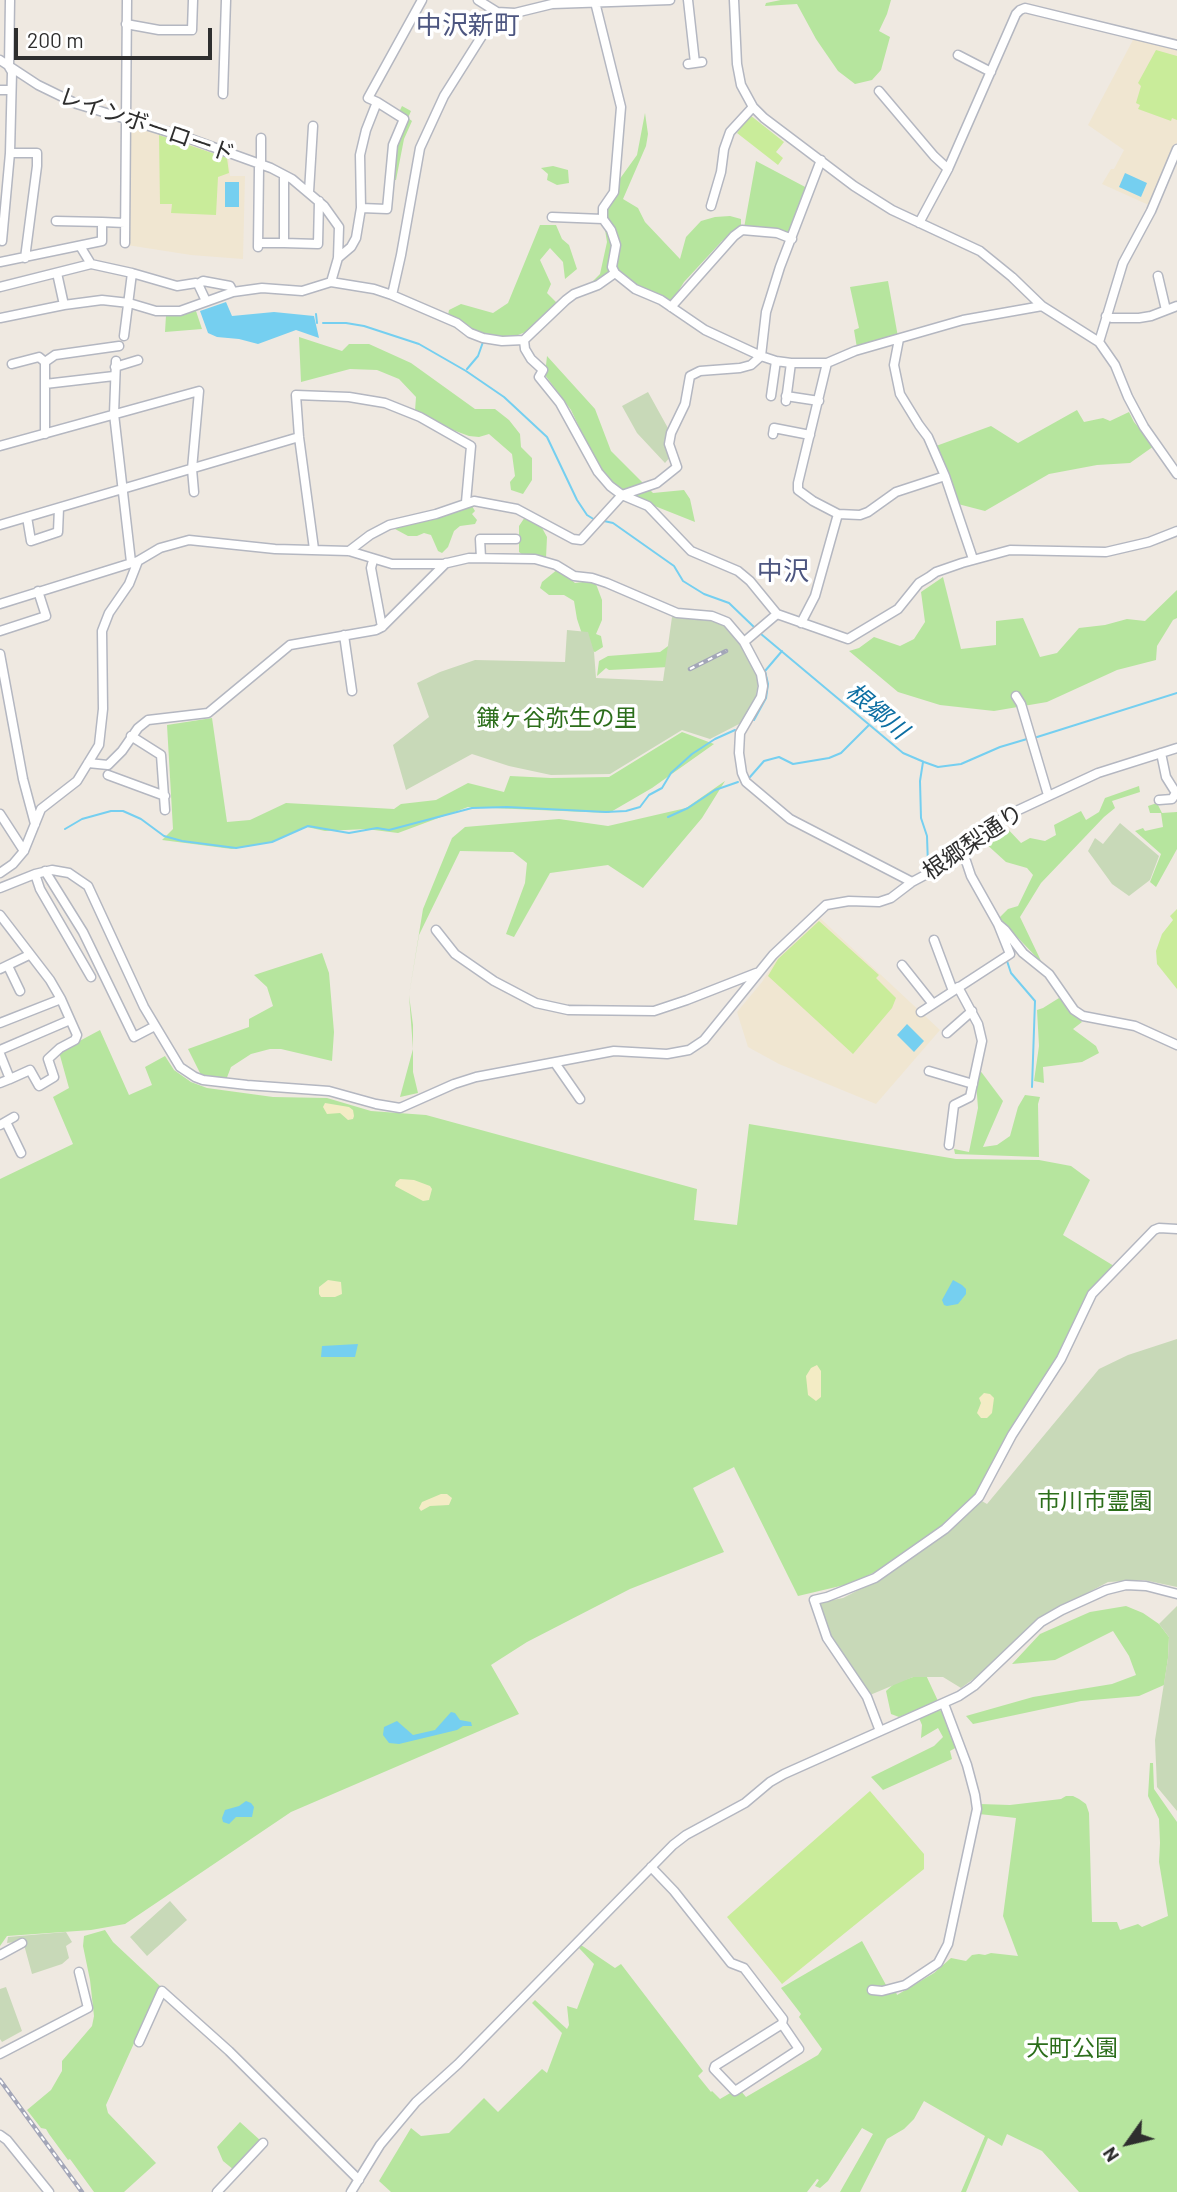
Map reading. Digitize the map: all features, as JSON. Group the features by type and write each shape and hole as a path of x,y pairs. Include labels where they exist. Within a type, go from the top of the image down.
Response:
{"street":[{"path":"2,241 10,153 10,0"},
{"path":"125,243 127,0"},
{"path":"127,24 159,30 192,30 193,0"},
{"path":"223,94 226,0"},
{"path":"361,208 387,209 393,145 404,119 368,97 422,0"},
{"path":"482,1 497,12 515,13 548,4 670,0"},
{"path":"688,0 695,63"},
{"path":"734,0 737,64 741,85 753,107 865,194 980,251 1012,276 1042,306 1098,342 1115,365 1144,427 1177,474"},
{"path":"601,1 621,107 614,192 603,208 603,219 611,230 616,245 612,267 614,273 635,289 661,300 705,330 761,356 791,363 827,363 855,351 963,320 1042,306"},
{"path":"919,223 948,169 1016,14 1025,8 1177,45"},
{"path":"392,295 420,148 444,96 497,12"},
{"path":"958,55 991,72"},
{"name":"レインボーロード","path":"0,60 37,85 77,104 127,118 260,164 284,175 309,192 332,215 339,227 338,258"},
{"path":"0,90 11,90"},
{"path":"879,91 948,169"},
{"path":"331,282 338,258 351,247 356,238 361,208 360,155 377,102"},
{"path":"711,206 730,132 753,107"},
{"path":"309,192 315,129"},
{"path":"261,138 258,245 318,243 319,201"},
{"path":"1098,342 1123,263 1151,211 1177,149"},
{"path":"10,153 37,153 24,258"},
{"path":"349,551 389,525 436,514 466,502 482,502 517,509 578,540 587,535 622,495 657,482 677,467 669,444 671,433 685,404 690,376 699,371 751,365 761,356 766,312 780,267 821,160"},
{"path":"284,175 284,243"},
{"path":"552,216 603,219"},
{"path":"56,221 125,223"},
{"path":"0,262 103,241 102,222"},
{"path":"671,307 742,230 777,233 792,239"},
{"path":"80,246 91,264"},
{"path":"0,287 91,264 177,286 203,281 230,286 233,292"},
{"path":"57,273 64,304"},
{"path":"124,336 132,273"},
{"path":"0,318 64,304 102,300 167,312 193,307 233,292 262,288 302,291 331,282 374,289 392,295 457,323 470,333 483,338 524,340 574,294 598,285 614,273"},
{"path":"1158,276 1166,310"},
{"path":"198,284 206,301"},
{"path":"1107,316 1139,318 1177,306"},
{"path":"899,339 894,365 900,394 929,437 945,476 972,559"},
{"path":"524,340 525,349 531,359 543,370 539,377 560,403 598,472 610,486 622,495 648,506 691,551 738,572 750,581 777,614 848,639 898,609 919,583 936,572 972,559 1010,550 1105,552 1149,542 1177,531"},
{"path":"45,362 55,355 119,346"},
{"path":"12,364 39,358 45,362"},
{"path":"45,384 138,360"},
{"path":"771,396 776,361"},
{"path":"44,434 45,362"},
{"path":"791,363 786,399 819,401"},
{"path":"827,363 798,489 813,501 838,514 860,515 896,492 945,476"},
{"path":"0,873 13,864 24,851 41,808 77,781 99,745 102,631 109,613 129,584 135,561 114,414 115,368"},
{"path":"0,446 199,391 192,469 194,492"},
{"path":"314,549 296,395 366,399 386,403 407,411 471,446 466,502"},
{"path":"773,434 774,428 810,435"},
{"path":"0,525 299,437"},
{"path":"27,517 31,541 58,532 59,508"},
{"path":"801,623 815,596 838,514"},
{"path":"481,558 480,539 516,539"},
{"path":"0,604 135,561 160,548 189,540 275,549 349,551 393,564 446,563 469,558 535,559 556,565 574,576 607,583 677,612 712,616 727,622 744,642 777,614"},
{"path":"373,560 371,568 382,627"},
{"path":"107,785 108,770 131,736 148,720 208,713 290,645 382,627 446,563"},
{"path":"0,631 46,616 38,591"},
{"path":"344,635 352,691"},
{"name":"根郷梨通り","path":"744,642 761,674 763,685 761,697 740,733 739,753 744,778 790,819 912,882 957,858 998,821 1048,795 1098,773 1177,748"},
{"path":"0,654 4,701 35,824"},
{"path":"1016,696 1021,704 1048,795"},
{"path":"131,736 161,755 165,810"},
{"path":"1159,800 1172,799 1176,793 1166,777 1161,753"},
{"path":"88,763 165,796"},
{"path":"0,814 24,851"},
{"path":"921,1012 1010,954 998,924 974,883 963,852"},
{"path":"0,888 45,870 69,873 82,881 93,893 131,980 155,1026 180,1067 203,1080 329,1091 400,1108 476,1077 614,1051 667,1054 689,1050 704,1040 759,971 826,905 849,901 878,902 891,898 912,882"},
{"path":"45,870 83,932 134,1037 155,1026"},
{"path":"35,874 40,889 92,977"},
{"path":"0,915 50,980 77,1035 75,1040 48,1059 54,1077 39,1086 30,1070 0,1083"},
{"path":"998,924 1023,953 1049,974 1074,1010 1083,1016 1135,1026 1177,1045"},
{"path":"436,930 455,954 494,981 536,1003 568,1010 654,1011 759,971"},
{"path":"934,940 956,989 972,1011 982,1041 970,1097 954,1105 948,1145"},
{"path":"20,990 4,968 29,955"},
{"path":"902,965 933,1004"},
{"path":"0,1023 61,999"},
{"path":"947,1033 972,1011"},
{"path":"10,1079 0,1052 70,1020"},
{"path":"555,1063 580,1098"},
{"path":"929,1071 972,1084"},
{"path":"7,1121 20,1153"},
{"path":"880,1731 867,1698 827,1638 814,1600 875,1578 945,1529 979,1497 1012,1435 1061,1359 1092,1294 1154,1230 1159,1227 1177,1229"},
{"path":"351,2192 380,2145 416,2102 458,2064 673,1845 694,1829 746,1803 770,1782 784,1774 944,1704 974,1686 1033,1629 1062,1610 1106,1590 1126,1585 1146,1586 1177,1594"},
{"path":"872,1990 882,1991 905,1985 938,1963 948,1944 977,1809 967,1765 944,1704"},
{"path":"652,1867 732,1963 744,1968 783,2019 782,2024 799,2049 735,2091 714,2069 715,2066 782,2024"},
{"path":"0,1955 22,1943"},
{"path":"0,2053 88,2008 79,1972"},
{"path":"139,2042 162,1990 229,2051 359,2180"},
{"path":"0,2135 7,2140 48,2192"},
{"path":"217,2192 263,2143"}],"shaded area":[{"path":"1134,38 1177,48 1177,142 1151,206 1102,184 1124,150 1088,125"},
{"path":"131,123 229,157 230,176 245,176 243,259 191,255 127,245"},
{"path":"820,918 940,1030 876,1104 779,1064 748,1047 737,1012 762,982 777,958"}],"green space":[{"path":"781,0 891,0 879,31 890,37 881,70 872,80 855,84 838,71 797,4 765,6 766,3"},
{"path":"1156,50 1177,56 1177,120 1172,118 1171,121 1138,109 1140,105 1136,103 1141,86 1138,83"},
{"path":"402,106 411,111 408,118 412,121 404,139 394,180 394,147 400,132 399,112"},
{"path":"645,113 648,134 646,146 623,199 638,208 645,222 680,259 686,237 701,221 730,216 741,219 741,229 722,241 684,282 671,303 632,285 616,272 588,286 600,274 607,242 601,205 637,155"},
{"path":"750,115 784,142 776,152 783,158 778,165 737,133"},
{"path":"159,135 227,158 229,173 218,177 216,215 171,213 172,204 160,204"},
{"path":"756,161 809,189 792,236 744,228"},
{"path":"553,166 568,170 569,183 557,185 547,180 548,174 541,168"},
{"path":"540,225 556,225 562,239 569,245 577,269 565,279 563,262 550,248 540,260 551,284 547,293 557,303 528,331 518,335 505,338 483,336 455,328 447,320 449,310 461,304 493,313 508,303"},
{"path":"888,281 898,337 857,348 854,330 859,328 850,287"},
{"path":"196,311 202,329 165,332 166,315"},
{"path":"299,337 342,351 349,344 369,344 411,363 475,409 495,409 509,420 520,434 521,447 532,458 532,480 523,494 511,490 510,482 515,476 512,454 489,434 469,436 442,426 415,411 416,397 399,379 377,370 350,369 301,382"},
{"path":"547,356 595,409 611,451 653,493 684,490 690,499 695,522 622,493 600,471 571,410 545,375"},
{"path":"648,392 669,430 671,456 665,463 637,433 622,406"},
{"path":"1077,410 1084,422 1103,418 1110,421 1129,412 1154,446 1130,463 1097,465 1049,474 985,511 958,504 936,446 991,426 1018,443"},
{"path":"472,506 475,511 472,514 477,520 475,524 460,526 454,531 448,547 442,553 438,551 431,535 424,533 408,536 395,529 394,525 417,520 426,521 431,517"},
{"path":"525,517 541,526 547,537 546,558 524,556 519,552 519,526"},
{"path":"558,569 575,583 590,581 596,584 602,600 602,620 596,634 601,636 603,647 595,652 587,649 574,601 564,595 549,595 540,588 542,582"},
{"path":"943,577 961,649 996,645 996,621 1023,618 1040,657 1057,653 1079,628 1127,619 1145,621 1177,590 1177,618 1157,646 1156,660 1117,670 1047,702 994,711 940,705 898,692 849,651 859,648 874,637 900,646 914,639 925,622 921,592"},
{"name":"鎌ヶ谷弥生の里","path":"672,617 715,620 727,625 741,640 759,678 755,701 741,723 710,739 682,730 610,774 551,775 472,754 406,790 393,745 429,717 417,683 475,660 565,662 567,630 588,632 594,652 596,678 663,681"},
{"path":"679,638 669,667 606,668 597,676 599,661 608,656 660,652"},
{"path":"212,718 227,822 250,820 286,803 394,809 401,804 436,800 468,783 504,792 510,776 609,777 682,732 714,744 652,788 609,813 468,807 398,833 366,829 325,831 307,827 272,842 232,849 162,840 173,829 167,725"},
{"path":"725,781 702,818 643,888 608,865 550,873 514,937 506,934 525,883 527,863 513,852 460,851 419,935 409,995 423,909 452,838 465,827 559,819 608,826 686,808"},
{"path":"1139,786 1140,792 1112,801 1115,808 1041,883 1020,917 1042,963 999,918 1008,909 1018,906 1033,875 1027,868 1006,862 984,842 1004,825 1021,843 1030,838 1045,841 1056,835 1054,825 1081,811 1086,820 1099,812 1105,798"},
{"path":"1157,803 1162,813 1177,812 1177,849 1156,887 1150,882 1161,854 1135,831 1163,827 1161,813 1150,813 1148,806"},
{"path":"1120,823 1159,856 1150,880 1129,896 1112,884 1088,851 1095,838 1103,844"},
{"path":"1177,909 1177,989 1157,964 1156,951 1162,934 1173,920 1170,916"},
{"path":"819,921 879,975 876,978 896,998 892,1008 853,1054 768,976 778,959"},
{"path":"322,953 329,973 334,1032 332,1061 270,1049 251,1054 231,1067 226,1080 202,1077 188,1049 249,1027 249,1019 273,1006 267,987 254,975"},
{"path":"409,995 413,1025 413,1049"},
{"path":"1059,998 1082,1022 1073,1029 1096,1046 1099,1053 1082,1062 1043,1067 1044,1083 1034,1081 1039,1046 1037,1010"},
{"path":"100,1030 129,1095 152,1085 145,1067 165,1056 174,1070 191,1082 207,1088 273,1097 327,1098 371,1111 426,1115 697,1189 694,1220 737,1225 749,1124 956,1159 1039,1160 1071,1166 1090,1180 1063,1235 1114,1266 1088,1291 1057,1359 977,1495 954,1517 885,1567 853,1583 798,1596 734,1467 693,1488 724,1552 630,1589 527,1642 491,1665 519,1714 291,1812 125,1924 91,1930 7,1936 0,1946 0,1179 73,1144 53,1097 69,1088 59,1052"},
{"path":"413,1049 413,1072 418,1093 400,1097"},
{"path":"979,1069 1003,1101 983,1147 997,1145 1010,1136 1018,1107 1025,1095 1040,1097 1039,1157 955,1154 954,1149 969,1152 978,1108 976,1082"},
{"name":"市川市霊園","path":"1177,1339 1177,1587 1144,1580 1108,1582 1042,1617 961,1688 943,1677 913,1677 870,1695 834,1643 818,1603 843,1598 880,1579 980,1500 987,1504 1099,1369 1128,1355"},
{"path":"1126,1606 1159,1624 1169,1637 1164,1685 1139,1696 1081,1701 973,1724 966,1716 1033,1697 1112,1684 1136,1675 1129,1656 1113,1631 1055,1660 1012,1664 1040,1634 1090,1612"},
{"path":"1177,1606 1177,1811 1157,1787 1155,1740 1169,1637 1159,1624"},
{"path":"925,1673 938,1701 899,1717 891,1714 886,1691 895,1683"},
{"path":"939,1710 943,1712 957,1747 950,1751 952,1759 883,1790 871,1777 934,1746 943,1737 938,1728 921,1738 922,1725 919,1718"},
{"name":"大町公園","path":"1150,1763 1153,1763 1154,1789 1177,1822 1177,2192 1079,2192 1042,2151 1007,2134 1002,2146 988,2138 966,2192 961,2192 985,2136 924,2101 914,2119 887,2139 860,2192 840,2192 873,2134 862,2128 828,2181 820,2188 815,2186 819,2180 817,2179 807,2192 391,2192 379,2181 411,2128 421,2136 449,2133 484,2098 498,2112 542,2069 547,2073 562,2033 532,2003 535,2000 567,2029 567,2006 577,2009 594,1964 579,1948 581,1945 615,1968 621,1964 703,2071 698,2076 720,2099 740,2090 746,2097 818,2055 822,2049 781,1988 862,1941 886,1985 894,1986 897,1995 934,1973 951,1958 966,1961 972,1955 991,1953 1018,1956 1003,1916 1016,1818 979,1814 980,1804 1010,1805 1061,1799 1066,1796 1079,1799 1086,1804 1089,1813 1092,1922 1117,1922 1120,1930 1138,1924 1142,1927 1168,1916 1159,1862 1159,1819 1148,1796"},
{"path":"870,1791 924,1854 924,1869 782,1984 727,1917"},
{"path":"170,1901 187,1920 147,1956 130,1937"},
{"path":"105,1930 113,1942 160,1986 106,2105 108,2113 156,2163 124,2192 94,2192 46,2129 41,2128 27,2110 51,2090 62,2071 62,2061 92,2026 94,2016 83,1946 84,1936"},
{"path":"66,1932 72,1942 66,1946 69,1958 62,1964 32,1974 23,1941 7,1943 8,1937"},
{"path":"6,1987 22,2031 2,2042 0,1989"},
{"path":"240,2122 261,2141 234,2170 223,2161 217,2147"}],"sand":[{"path":"325,1103 349,1107 353,1110 353,1119 348,1120 340,1113 327,1114 323,1107"},
{"path":"400,1179 414,1180 430,1186 432,1189 429,1200 423,1201 395,1186"},
{"path":"328,1280 341,1282 342,1294 321,1297 319,1287"},
{"path":"817,1365 821,1371 821,1397 816,1401 808,1395 806,1376 811,1368"},
{"path":"984,1393 994,1398 992,1413 987,1418 981,1418 977,1413 981,1403 979,1398"},
{"path":"441,1494 452,1498 449,1505 430,1506 421,1511 419,1508 422,1502"}],"water":[{"path":"1125,173 1147,183 1141,197 1119,187"},
{"path":"225,182 239,182 239,207 225,207"},
{"path":"226,302 232,316 274,312 314,316 319,338 296,330 258,344 217,337 208,333 200,311"},
{"path":"907,1024 924,1041 914,1052 897,1035"},
{"path":"953,1280 966,1289 966,1294 958,1304 947,1306 942,1300"},
{"path":"358,1344 355,1357 321,1357 322,1346"},
{"path":"451,1712 460,1720 471,1722 472,1726 463,1726 457,1730 399,1744 389,1743 383,1735 384,1727 397,1721 413,1735 435,1730"},
{"path":"246,1801 254,1807 252,1817 236,1817 229,1824 223,1822 225,1810"}],"waterway":[{"path":"316,314 317,323"},
{"path":"323,323 364,326 419,344 504,397 547,437 577,500 587,515 595,520"},
{"path":"467,369 478,356 483,342 498,344"},
{"name":"根郷川","path":"604,521 613,523 674,566 683,581 704,594 729,603 755,628"},
{"name":"根郷川","path":"761,634 903,753 924,762 938,767 961,764 1027,739"},
{"path":"754,720 766,698 768,684 765,671 782,651"},
{"name":"根郷川","path":"1034,738 1177,693"},
{"path":"750,777 764,761 779,757 793,764 829,758 841,753 869,725"},
{"path":"65,829 82,819 111,811 123,811 141,819 164,836 236,848 272,842 308,826 349,833 377,828 389,830 472,808 626,811 640,807 649,795 662,788 671,773 692,754 735,730"},
{"path":"923,762 920,781 921,818 927,836 928,865"},
{"path":"668,817 688,808 715,790 738,782"},
{"path":"1007,961 1011,973 1035,1001 1032,1087"}],"railway":[{"path":"690,669 726,651"},
{"path":"0,2080 82,2192"}],"district":[{"name":"中沢新町","path":"468,25"},
{"name":"中沢","path":"783,571"}]}
